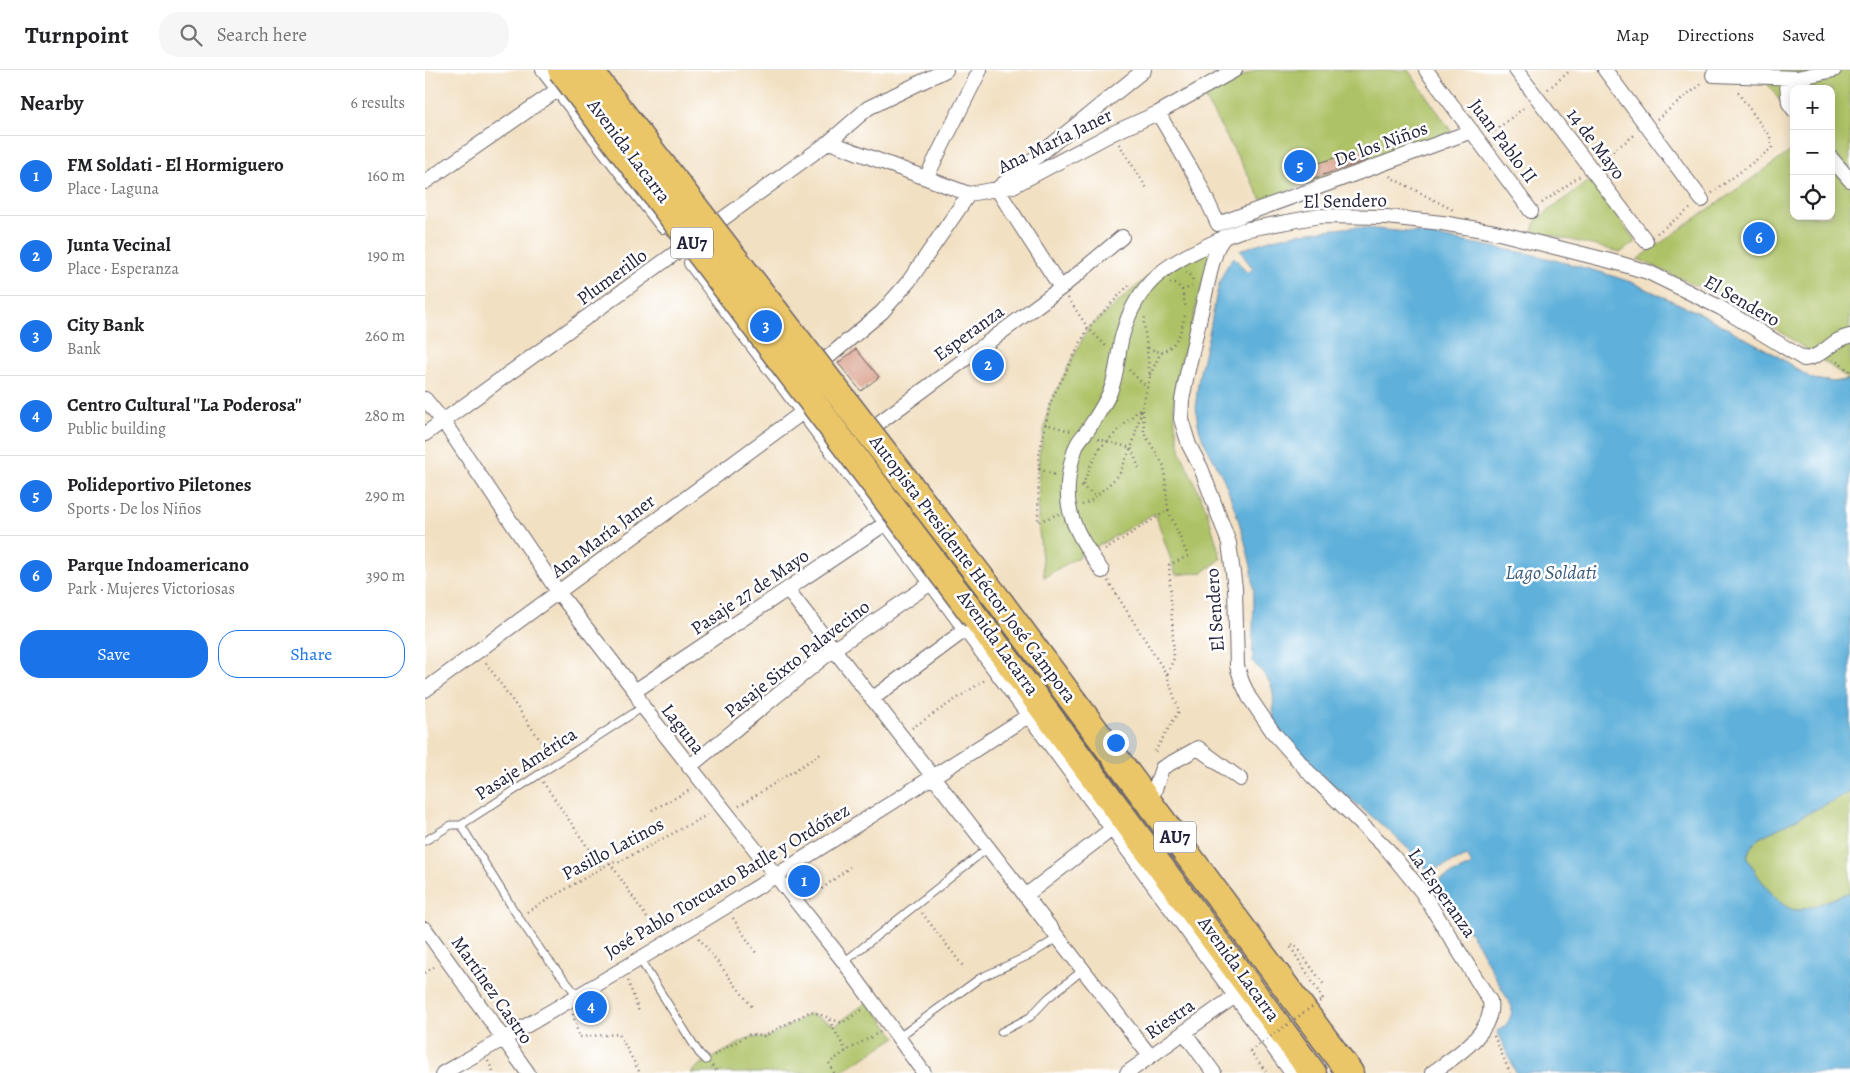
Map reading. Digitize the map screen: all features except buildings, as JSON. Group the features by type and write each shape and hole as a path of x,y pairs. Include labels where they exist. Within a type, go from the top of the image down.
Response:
{"highway":[{"name":"Autopista Presidente Héctor José Cámpora","path":"589,70 999,601 1350,1073"},
{"name":"Autopista Presidente Héctor José Cámpora","path":"559,80 1313,1073"}],"street":[{"name":"Avenida Lacarra","path":"543,70 559,80 681,250 931,583 971,624 996,672 1292,1073"},
{"path":"425,182 559,80 585,70"},
{"name":"Plumerillo","path":"425,434 829,142 868,108 946,70"},
{"path":"926,178 980,70"},
{"path":"1061,288 997,189 1144,70"},
{"name":"Ana María Janer","path":"969,194 1013,186 1113,133 1157,113 1220,74 1235,70"},
{"name":"Juan Pablo II","path":"1426,70 1531,211"},
{"name":"14 de Mayo","path":"1516,70 1646,241"},
{"path":"1605,70 1702,200"},
{"path":"1790,104 1787,85 1797,79 1834,70"},
{"path":"1725,74 1797,79"},
{"name":"De los Niños","path":"1157,113 1198,181 1218,224 1472,131"},
{"path":"787,392 882,312 909,281 969,194 829,142"},
{"path":"1835,154 1846,175"},
{"path":"1835,163 1846,175"},
{"name":"El Sendero","path":"1249,697 1237,666 1235,588 1229,543 1201,468 1187,439 1181,419 1182,400 1187,374 1212,264 1218,246 1224,238 1243,230 1320,216 1387,217 1442,223 1495,232 1609,260 1648,272 1721,308 1804,359 1815,357 1843,337 1850,336"},
{"name":"Esperanza","path":"836,456 1061,288 1123,237"},
{"path":"1102,571 1093,557 1073,509 1068,478 1076,446 1102,409 1115,380 1123,333 1132,307 1143,289 1171,265 1224,238"},
{"name":"Laguna","path":"425,399 443,421 559,593 635,691 643,707 689,768 844,962 924,1073"},
{"name":"Ana María Janer","path":"425,690 803,412"},
{"name":"Pasaje 27 de Mayo","path":"635,691 886,523"},
{"name":"Pasaje Sixto Palavecino","path":"689,768 834,649 931,583"},
{"path":"787,589 1150,1056"},
{"path":"872,699 971,624"},
{"name":"La Esperanza","path":"1249,697 1273,732 1312,776 1389,850 1423,892 1490,1001 1491,1010 1486,1024"},
{"name":"José Pablo Torcuato Batlle y Ordóñez","path":"443,1073 503,1040 775,876 1028,716"},
{"path":"1150,804 1161,768 1198,748 1240,779"},
{"path":"1025,896 1112,829"},
{"name":"Martínez Castro","path":"425,929 528,1073"},
{"name":"Riestra","path":"1127,1073 1235,996"},
{"path":"1432,1073 1469,1045 1486,1024"},
{"path":"1184,1032 1214,1073"}],"lane":[{"name":"Pasaje América","path":"425,841 451,825 461,826 643,707"},
{"path":"461,826 542,952 577,995"},
{"path":"844,962 988,848"},
{"path":"895,1031 980,978 1032,954 1057,938"},
{"path":"639,958 699,1053 706,1060"},
{"path":"1001,1032 1030,1017 1048,998 1083,970"}],"path":[{"path":"1531,211 1647,127 1725,74 1770,137"},
{"path":"1113,133 1148,190"},
{"path":"1384,163 1392,178 1461,214"},
{"path":"1186,272 1188,255"},
{"path":"1180,275 1186,272"},
{"path":"1186,272 1192,276 1193,283 1190,295"},
{"path":"1173,278 1166,283 1176,283 1182,290 1186,309"},
{"path":"1131,284 1087,328 1050,402 1039,455 1038,522 1092,500 1119,475 1131,448 1150,377 1160,354 1172,346 1180,334 1188,302"},
{"path":"1061,288 1087,328"},
{"path":"1182,290 1192,288"},
{"path":"1145,314 1143,323 1148,341 1150,377"},
{"path":"1147,348 1163,352"},
{"path":"1821,352 1850,371"},
{"path":"1073,509 1090,466 1101,448 1143,406"},
{"path":"1143,406 1144,433 1164,466 1168,510 1188,556 1169,565 1174,658 1167,674"},
{"path":"1131,448 1139,468"},
{"path":"1093,557 1168,510"},
{"path":"1102,571 1167,674 1179,711 1154,754"},
{"path":"478,651 557,764"},
{"path":"901,736 996,672"},
{"name":"Pasillo Latinos","path":"518,917 610,863 619,862 724,811 821,754"},
{"path":"539,775 601,868"},
{"path":"653,810 702,784"},
{"path":"610,863 663,943"},
{"path":"799,906 850,867"},
{"path":"916,905 963,966"},
{"path":"725,906 756,953"},
{"path":"690,927 753,1008"},
{"path":"1267,1073 1250,1051 1323,998 1290,946 1294,944 1325,986"},
{"path":"623,968 639,1012"},
{"path":"706,1060 750,1034 764,1036 811,1011 842,1023 874,1002"},
{"path":"551,1010 574,1014 579,1037 619,1034 640,1073"},
{"path":"828,1019 846,1051"},
{"path":"1486,1024 1497,1040 1510,1073"},
{"path":"834,1073 829,1063 846,1051 895,1031"}],"green space":[{"path":"1255,70 1408,70 1452,132 1262,200 1204,97"},
{"path":"1758,70 1850,70 1850,404 1631,282 1703,315 1774,354 1812,379 1833,382 1849,379 1784,334 1727,300 1638,259 1790,152 1790,220 1835,220 1835,85 1790,85 1790,115"},
{"path":"1590,180 1636,242 1621,252 1533,231 1536,220"},
{"path":"1212,248 1178,374 1174,405 1175,423 1181,453 1207,511 1221,559 1203,572 1176,575 1155,513 1044,577 1038,522 1039,455 1050,403 1088,328 1160,266"},
{"path":"1850,792 1850,892 1799,910 1784,905 1776,899 1762,881 1747,857 1750,848 1759,838"},
{"path":"868,1001 896,1037 839,1073 690,1073 701,1064 751,1037 766,1038 810,1014 836,1025"}],"water":[{"name":"Lago Soldati","path":"1354,227 1418,233 1531,254 1600,272 1631,282 1703,315 1774,354 1812,379 1833,382 1850,380 1850,792 1759,838 1750,848 1747,857 1776,899 1792,909 1799,910 1811,907 1850,892 1850,1073 1516,1073 1497,1031 1504,1027 1508,1021 1512,1007 1478,945 1436,881 1472,865 1467,856 1429,872 1393,835 1295,750 1275,726 1273,695 1270,683 1253,662 1254,591 1249,556 1224,480 1204,442 1199,426 1196,407 1198,383 1218,289 1224,272 1234,257 1247,273 1253,269 1240,251 1282,237"}],"place":[{"name":"Polideportivo Piletones","path":"1300,166"},
{"name":"Parque Indoamericano","path":"1759,238"},
{"name":"City Bank","path":"766,326"},
{"name":"Junta Vecinal","path":"988,365"},
{"name":"FM Soldati - El Hormiguero","path":"804,881"},
{"name":"Centro Cultural ''La Poderosa''","path":"591,1007"}]}
